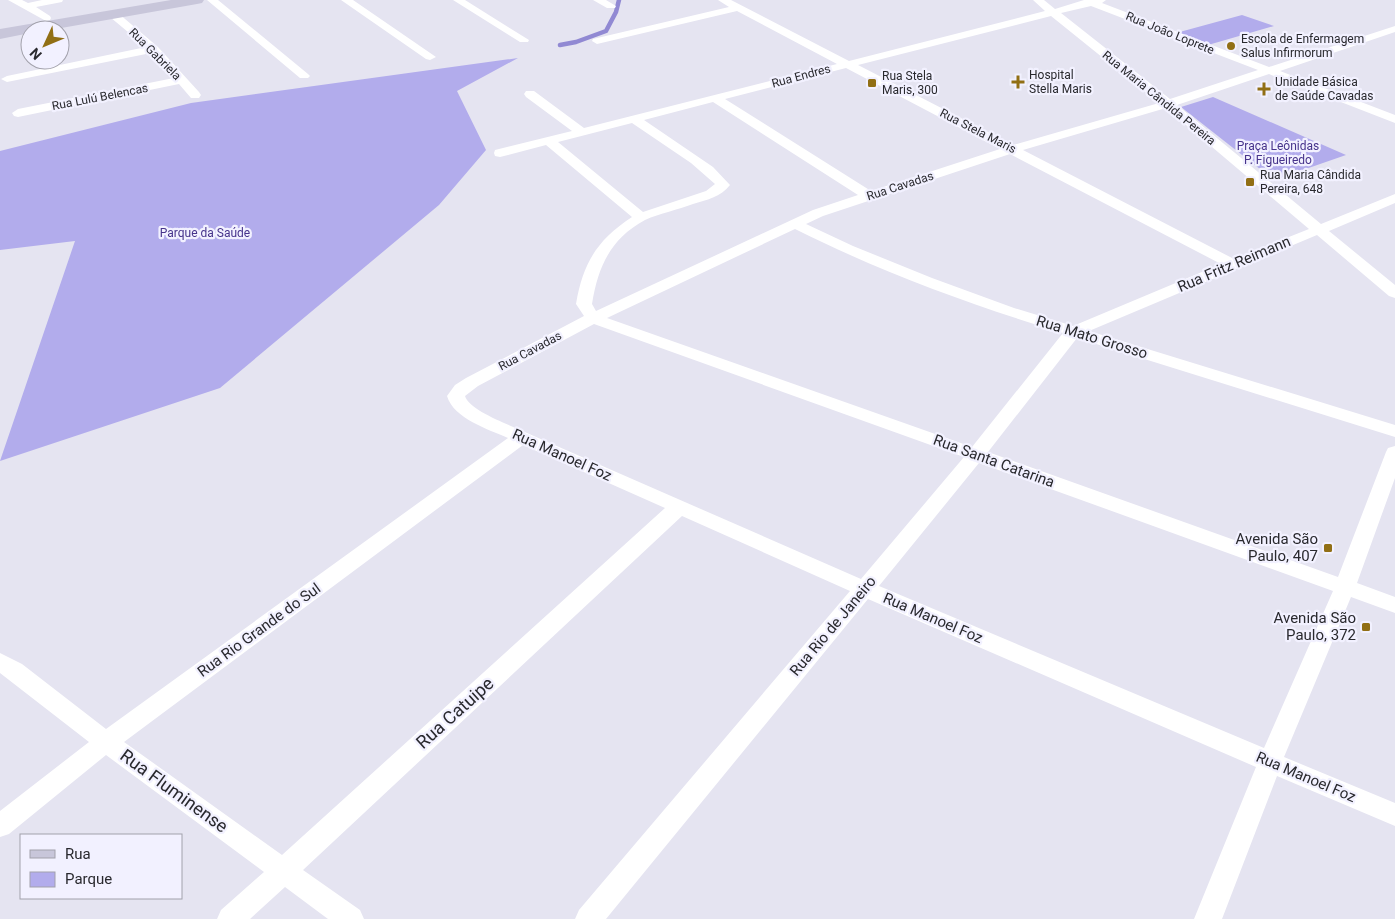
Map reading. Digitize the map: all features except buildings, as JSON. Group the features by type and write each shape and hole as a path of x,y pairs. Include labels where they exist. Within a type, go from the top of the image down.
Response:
{"main road":[{"path":"0,26 154,0"},
{"path":"0,34 196,0"}],"street":[{"path":"13,0 46,18"},
{"path":"27,6 58,0"},
{"path":"212,0 304,76"},
{"path":"346,0 430,57"},
{"path":"458,0 524,40"},
{"path":"598,0 611,6"},
{"name":"Rua Stela Maris","path":"723,0 1232,264"},
{"name":"Rua Maria Cândida Pereira","path":"1038,0 1168,104 1395,293"},
{"name":"Rua Endres","path":"500,153 1094,1"},
{"name":"Rua João Loprete","path":"1094,1 1395,119"},
{"path":"597,41 737,8"},
{"name":"Rua Gabriela","path":"114,15 154,49 195,95"},
{"name":"Rua Cavadas","path":"474,415 458,404 456,396 461,390 481,377 593,318 818,213 1013,149 1168,104 1395,29"},
{"path":"1369,37 1386,43"},
{"path":"7,79 154,49"},
{"name":"Rua Lulú Belencas","path":"18,113 182,80"},
{"path":"530,94 582,132"},
{"path":"715,98 869,196"},
{"path":"593,318 584,304 588,279 603,248 620,231 641,217 711,194 723,185 720,179 708,169 634,119"},
{"path":"549,141 641,217"},
{"name":"Rua Fritz Reimann","path":"1074,331 1395,198"},
{"name":"Rua Mato Grosso","path":"795,224 838,246 908,276 1008,311 1395,431"},
{"name":"Rua Santa Catarina","path":"593,318 1395,605"},
{"name":"Rua Rio de Janeiro","path":"589,919 976,455 1074,331"},
{"name":"Rua Manoel Foz","path":"474,415 679,508 865,589 1395,815"},
{"name":"Rua Rio Grande do Sul","path":"0,826 106,742 521,437"},
{"path":"1208,919 1270,762 1345,587 1395,452"},
{"name":"Rua Catuipe","path":"231,919 282,870 679,508"},
{"name":"Rua Fluminense","path":"0,662 14,670 106,742 350,919"}],"green space":[{"path":"1242,15 1274,26 1208,45 1176,33"},
{"name":"Parque da Saúde","path":"518,58 457,91 486,150 439,205 220,388 0,461 75,241 0,250 0,151 191,103"},
{"name":"Praça Leônidas P. Figueiredo","path":"1213,97 1346,155 1274,180 1181,107"}],"waterway":[{"path":"560,45 576,42 606,31 616,12 619,0"}],"place":[{"name":"Escola de Enfermagem Salus Infirmorum","path":"1231,46"},
{"name":"Hospital Stella Maris","path":"1018,82"},
{"name":"Rua Stela Maris, 300","path":"872,83"},
{"name":"Unidade Básica de Saúde Cavadas","path":"1264,89"},
{"name":"Rua Maria Cândida Pereira, 648","path":"1250,182"},
{"name":"Avenida São Paulo, 407","path":"1328,548"},
{"name":"Avenida São Paulo, 372","path":"1366,627"}]}
